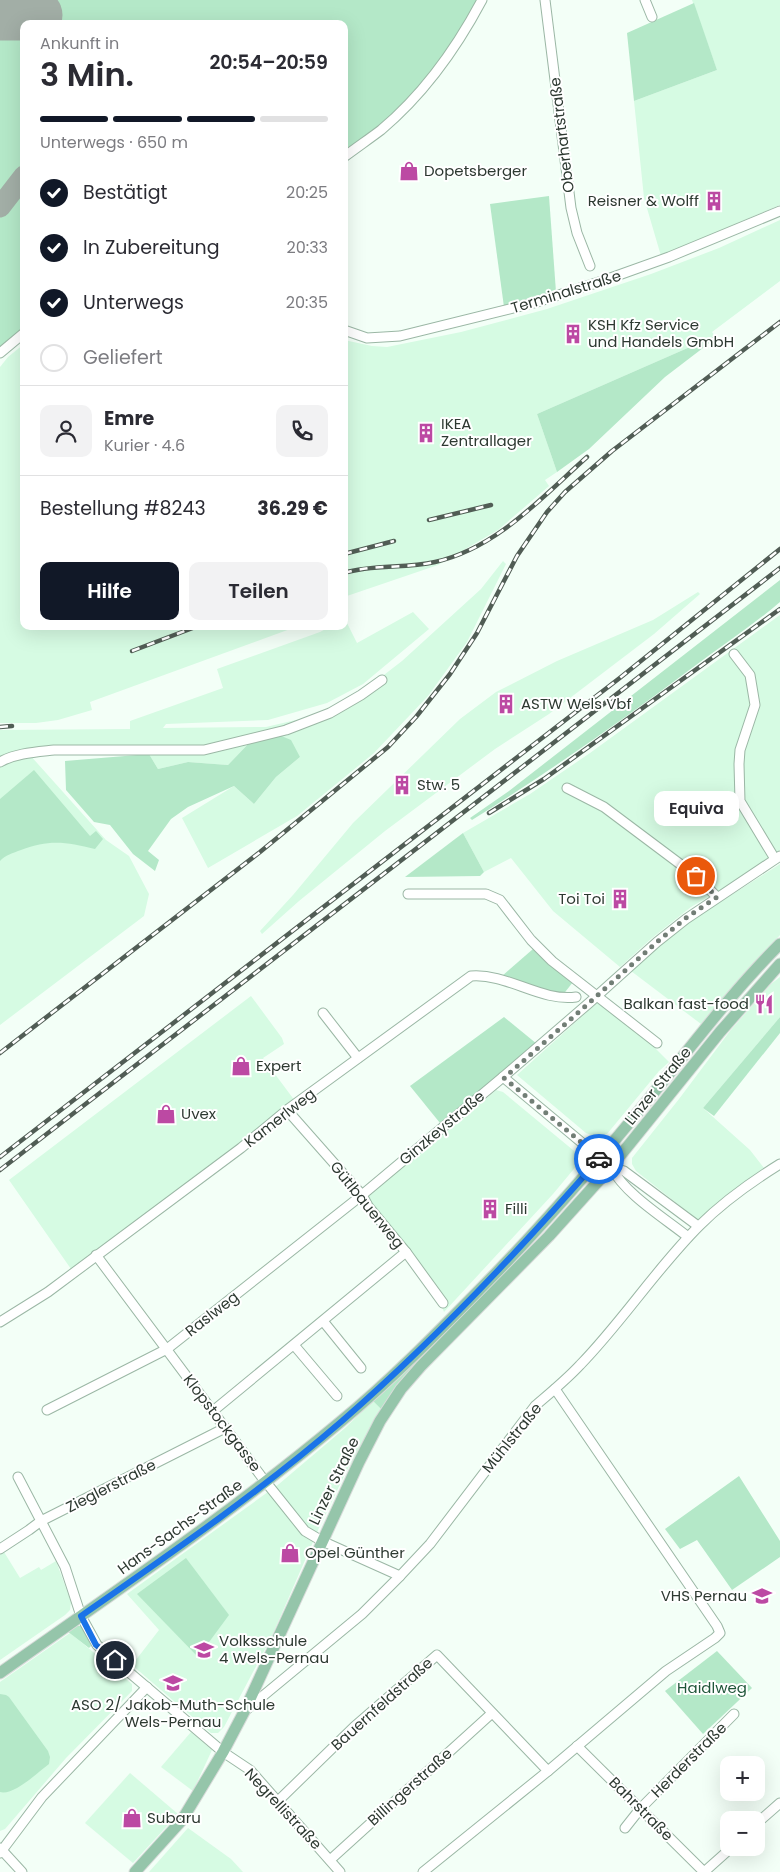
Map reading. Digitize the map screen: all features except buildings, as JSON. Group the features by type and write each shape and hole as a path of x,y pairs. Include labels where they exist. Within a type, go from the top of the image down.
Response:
{"main road":[{"name":"Linzer Straße","path":"370,1396 494,1275 539,1228 600,1158 713,1017 748,976 780,944"},
{"name":"Linzer Straße","path":"135,1872 182,1820 223,1752 244,1712 322,1541 376,1429 401,1389 421,1366 549,1236 611,1167 720,1032 780,964"},
{"name":"Hans-Sachs-Straße","path":"0,1673 154,1566 266,1482 370,1396"}],"street":[{"path":"348,154 381,129 424,87 460,39 482,0"},
{"name":"Oberhartstraße","path":"545,0 571,208 577,233 590,266"},
{"path":"645,0 652,17"},
{"name":"Terminalstraße","path":"348,331 367,338 400,336 534,303 621,275 722,236 780,211"},
{"path":"0,353 20,336"},
{"path":"734,654 750,675 755,705 740,750 740,801 778,857"},
{"path":"0,762 30,752 54,750 204,750 286,730 330,713 382,680"},
{"path":"567,788 604,807 696,876 717,897"},
{"name":"Ginzkeystraße","path":"362,1195 504,1078 686,918 778,857"},
{"path":"408,894 486,894 500,900 531,940 552,961 657,1043"},
{"name":"Kamerlweg","path":"0,1322 48,1292 241,1148 287,1110 471,976 481,975 498,979 562,999 576,997"},
{"path":"323,1014 358,1058"},
{"path":"504,1078 611,1167 624,1171 698,1226"},
{"name":"Gütlbauerweg","path":"287,1110 362,1195 368,1206 406,1252 443,1303"},
{"name":"Mühlstraße","path":"244,1712 362,1614 400,1576 430,1544 535,1406 588,1356 698,1226 736,1193 780,1164"},
{"path":"611,1167 618,1180 688,1237"},
{"name":"Raslweg","path":"47,1410 167,1349 362,1195"},
{"path":"213,1412 406,1252"},
{"name":"Klopstockgasse","path":"96,1255 266,1482 306,1531 322,1541 400,1576"},
{"path":"323,1321 361,1368"},
{"path":"294,1345 338,1396"},
{"path":"423,1872 548,1771 666,1671 720,1633 683,1575 554,1390"},
{"name":"Zieglerstraße","path":"0,1549 41,1521 225,1428"},
{"name":"Negrellistraße","path":"18,1478 65,1567 81,1616 96,1645 223,1752 250,1770 340,1872"},
{"name":"Bauernfeldstraße","path":"278,1802 354,1727 436,1656 548,1771"},
{"path":"22,1872 1,1850 42,1797 147,1687"},
{"name":"Billingerstraße","path":"330,1860 491,1714"},
{"name":"Herderstraße","path":"625,1828 640,1809 734,1714"},
{"name":"Bahrstraße","path":"577,1746 704,1872"},
{"path":"765,1816 780,1802"},
{"path":"704,1872 722,1856"}],"shaded area":[{"path":"692,0 780,0 780,205 661,256 644,198 634,101 717,70"},
{"path":"780,220 780,281 712,332 715,336 537,414 557,472 545,480 549,486 498,530 438,565 348,596 348,341 387,347 461,332 547,309 651,274 719,248"},
{"path":"20,347 20,630 288,630 90,702 92,710 58,720 36,723 0,723 0,367"},
{"path":"503,561 506,564 467,642 428,696 374,753 297,816 208,868 182,818 234,786 254,804 276,777 300,757 252,740 228,765 188,762 158,769 149,754 29,754 106,840 129,856 149,894 144,916 0,1025 0,730 130,729 130,721 223,688 217,669 324,630 348,630 348,625 357,643 413,612 429,629 363,684 327,703 268,720 166,724 163,728 266,727 317,715 354,698 402,661 481,589"},
{"path":"698,592 700,594 654,634 549,714 495,749 385,831 299,901 262,934 260,931 293,895 353,823 460,719 496,692 557,661 653,620"},
{"path":"780,615 780,850 724,888 691,907 620,967 553,911 511,858 484,872 463,833 530,794 590,753"},
{"path":"780,864 780,935 701,1024 631,971 666,940 695,918"},
{"path":"780,977 780,1017 703,1108 750,1150 764,1168 725,1196 699,1221 636,1171 632,1164 632,1158 730,1031 771,984"},
{"path":"251,996 282,1038 284,1044 263,1058 295,1101 207,1169 71,1269 9,1180"},
{"path":"598,1002 644,1037 669,1062 659,1071 607,1134 597,1137 586,1133 517,1075"},
{"path":"496,1090 503,1092 579,1155 578,1164 553,1194 444,1312 440,1302 406,1254 359,1200 463,1119"},
{"path":"373,1401 381,1409 345,1474 319,1528 272,1636 224,1727 218,1733 211,1733 132,1665 159,1630 127,1594 279,1484 345,1428"},
{"path":"0,1551 4,1552 20,1578 39,1567 41,1570 56,1561 71,1602 70,1610 65,1615 0,1660"},
{"path":"70,1633 132,1684 132,1691 66,1758 5,1829 0,1831 0,1682"},
{"path":"191,1732 212,1750 193,1791 161,1767"},
{"name":"Subaru","path":"130,1773 178,1814 133,1863 85,1823"},
{"path":"188,1828 231,1859 243,1872 149,1872"}],"green space":[{"path":"0,0 477,0 450,48 424,82 386,120 348,150 348,20 20,20 20,330 0,347"},
{"path":"694,3 717,70 634,101 627,33"},
{"path":"549,196 556,292 504,307 490,204"},
{"path":"715,336 716,338 665,377 589,449 557,472 537,414"},
{"path":"780,580 780,602 759,619 583,747 472,820 470,818 509,791"},
{"path":"279,735 291,740 300,757 276,777 254,804 234,786 188,807 171,819 148,851 159,860 155,871 133,854 110,825 94,822 66,790 65,761 149,754 158,769 188,762 228,765 252,740"},
{"path":"34,770 90,836 96,831 103,839 95,849 67,843 40,844 15,852 0,861 0,799"},
{"path":"463,833 484,872 480,876 405,877"},
{"path":"533,949 573,982 562,996 502,976"},
{"path":"504,1017 537,1044 440,1123 410,1086"},
{"path":"780,1017 780,1033 714,1116 703,1108"},
{"path":"452,1322 454,1324 415,1365 381,1409 373,1401"},
{"path":"739,1476 780,1541 780,1557 732,1590 697,1540 680,1549 665,1529"},
{"path":"186,1558 229,1615 198,1657 137,1594"},
{"path":"76,1626 82,1626 86,1632 91,1646 89,1648 67,1631"},
{"name":"Haidlweg","path":"717,1651 752,1688 703,1734 665,1691"},
{"path":"0,1694 9,1697 48,1751 50,1757 49,1764 19,1787 6,1792 0,1792"}],"taxiway":[{"path":"37,15 37,20"},
{"path":"0,207 20,181"}],"runway":[{"path":"0,15 37,15"}],"railway":[{"path":"0,1053 260,852 388,747 416,717 450,674 477,633 517,556 547,512 565,492 612,451 780,322"},
{"path":"348,572 367,568 435,562 457,555 478,545 517,520 587,457"},
{"path":"429,520 491,505"},
{"path":"348,553 394,541"},
{"path":"0,1157 621,677 780,549"},
{"path":"0,1170 780,568"},
{"path":"489,813 544,779 780,609"},
{"path":"132,651 187,630"},
{"path":"0,727 12,726"}],"way so far":[{"path":"599,1159 504,1078 657,942 686,918 717,897 696,876"}],"place":[{"name":"Dopetsberger","path":"409,171"},
{"name":"Reisner & Wolff","path":"714,201"},
{"name":"KSH Kfz Service und Handels GmbH","path":"573,334"},
{"name":"IKEA Zentrallager","path":"426,433"},
{"name":"ASTW Wels Vbf","path":"506,704"},
{"name":"Stw. 5","path":"402,785"},
{"name":"Equiva","path":"696,876"},
{"name":"Toi Toi","path":"620,899"},
{"name":"Balkan fast-food","path":"764,1004"},
{"name":"Expert","path":"241,1066"},
{"name":"Uvex","path":"166,1114"},
{"name":"Filli","path":"490,1209"},
{"name":"Opel Günther","path":"290,1553"},
{"name":"VHS Pernau","path":"762,1596"},
{"name":"Volksschule 4 Wels-Pernau","path":"204,1650"},
{"name":"ASO 2/ Jakob-Muth-Schule Wels-Pernau","path":"173,1683"},
{"name":"Subaru","path":"132,1818"}],"route":[{"path":"115,1660 96,1645 81,1616 154,1566 266,1482 370,1396 494,1275 539,1228 599,1159"}]}
